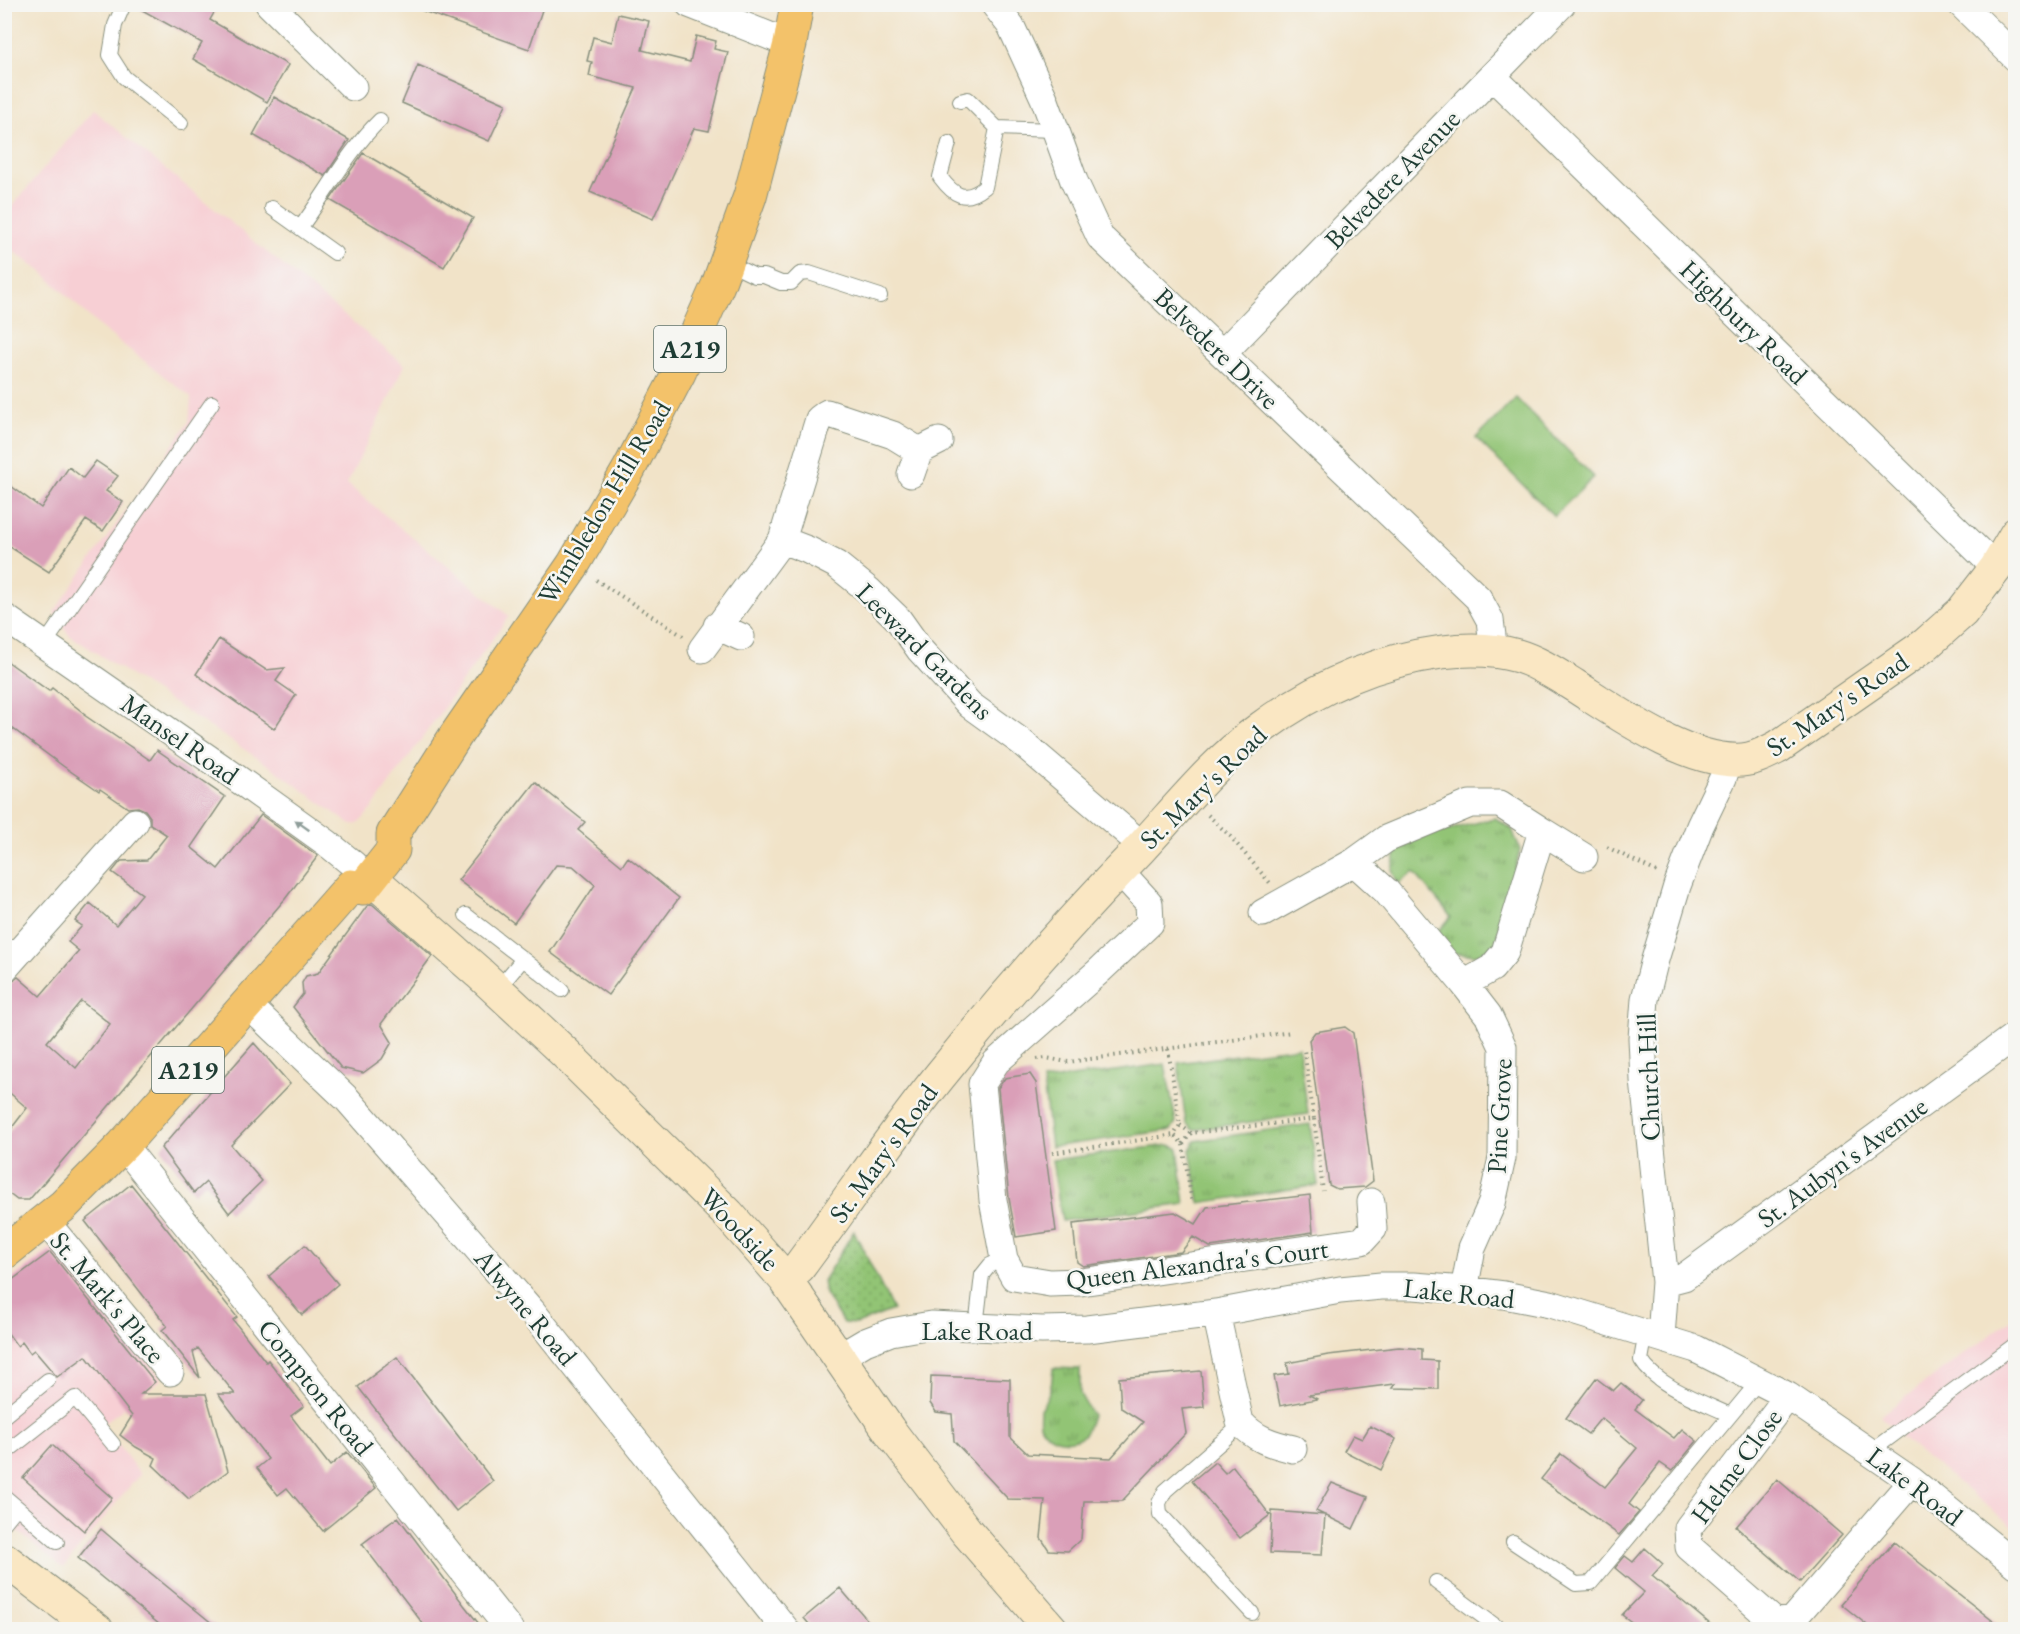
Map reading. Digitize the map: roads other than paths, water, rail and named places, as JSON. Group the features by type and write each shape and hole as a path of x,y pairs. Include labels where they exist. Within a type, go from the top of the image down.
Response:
{"main road":[{"name":"Wimbledon Hill Road","path":"8,1243 46,1222 123,1145 359,877 377,836 393,834 456,735 573,565 629,470 680,373 726,262 750,196 790,44 797,4"}],"street":[{"path":"269,4 353,87"},
{"path":"689,4 726,11 790,44"},
{"name":"Belvedere Drive","path":"994,4 1011,26 1044,98 1074,181 1100,237 1478,598 1490,620 1494,652"},
{"path":"1961,4 2016,58"},
{"name":"Belvedere Avenue","path":"1223,353 1561,5"},
{"name":"Highbury Road","path":"1492,76 1996,568"},
{"path":"702,649 729,632 782,540 819,419 827,412 893,435 923,455"},
{"name":"St. Mary's Road","path":"785,1279 799,1267 946,1067 1066,927 1220,763 1258,730 1294,705 1361,671 1417,656 1455,651 1494,652 1517,656 1536,664 1637,724 1695,753 1729,760 1759,756 1778,747 1926,645 1962,612 1996,568 2016,534"},
{"name":"Leeward Gardens","path":"782,540 837,565 868,590 898,619 920,650 970,705 1020,741 1143,846"},
{"name":"Mansel Road","path":"4,617 327,843 359,877"},
{"name":"Church Hill","path":"1654,1335 1665,1282 1649,1138 1642,1038 1645,999 1677,886 1729,760"},
{"path":"1274,906 1354,862 1386,839 1470,804 1500,804 1584,857"},
{"path":"4,969 135,822"},
{"path":"1464,984 1492,968 1505,952 1542,831"},
{"name":"Pine Grove","path":"1354,862 1386,891 1464,984 1488,1015 1503,1047 1502,1158 1492,1203 1472,1248 1464,1290"},
{"path":"1004,1259 993,1200 982,1084 996,1062 1098,972 1149,923 1149,903 1119,870"},
{"name":"Woodside","path":"359,877 497,990 729,1214 785,1279 837,1358 966,1531 1052,1629"},
{"name":"Alwyne Road","path":"246,1003 347,1100 531,1310 786,1629"},
{"name":"St. Aubyn's Avenue","path":"1665,1282 1684,1277 2016,1035"},
{"name":"Compton Road","path":"123,1145 510,1629"},
{"name":"Queen Alexandra's Court","path":"1004,1259 1014,1277 1050,1283 1093,1280 1326,1248 1362,1241 1374,1229 1371,1202"},
{"name":"St. Mark's Place","path":"46,1222 170,1372"},
{"name":"Lake Road","path":"837,1358 865,1342 891,1332 931,1325 1042,1330 1087,1329 1216,1313 1340,1290 1371,1287 1414,1286 1464,1290 1550,1304 1696,1349 1788,1396 1912,1481 2016,1565"},
{"path":"1216,1313 1242,1424 1252,1435 1270,1444 1293,1449"},
{"name":"Helme Close","path":"1788,1396 1688,1528 1689,1547 1775,1622 1789,1625 1912,1481"},
{"path":"4,1559 97,1629"}],"lane":[{"path":"124,4 115,25 110,55 124,77 181,123"},
{"path":"960,101 968,99 997,128 1056,130"},
{"path":"300,228 362,137 381,120"},
{"path":"949,143 940,177 948,189 962,196 974,196 985,187 997,128"},
{"path":"272,208 335,253"},
{"path":"726,262 755,276 764,276 781,283 791,283 800,274 809,273 880,296"},
{"path":"44,645 212,403"},
{"path":"466,915 562,990"},
{"path":"497,990 522,959"},
{"path":"976,1327 982,1275 990,1265 1004,1259"},
{"path":"1654,1335 1641,1360 1647,1371 1672,1387 1730,1415"},
{"path":"1870,1452 2016,1344"},
{"path":"4,1416 48,1380"},
{"path":"1513,1542 1576,1584 1591,1583 1758,1382"},
{"path":"4,1454 75,1398 113,1444"},
{"path":"1242,1424 1165,1491 1159,1503 1160,1514 1252,1613"},
{"path":"4,1496 57,1542"},
{"path":"4,1523 17,1507"},
{"path":"1436,1582 1501,1629"}]}
